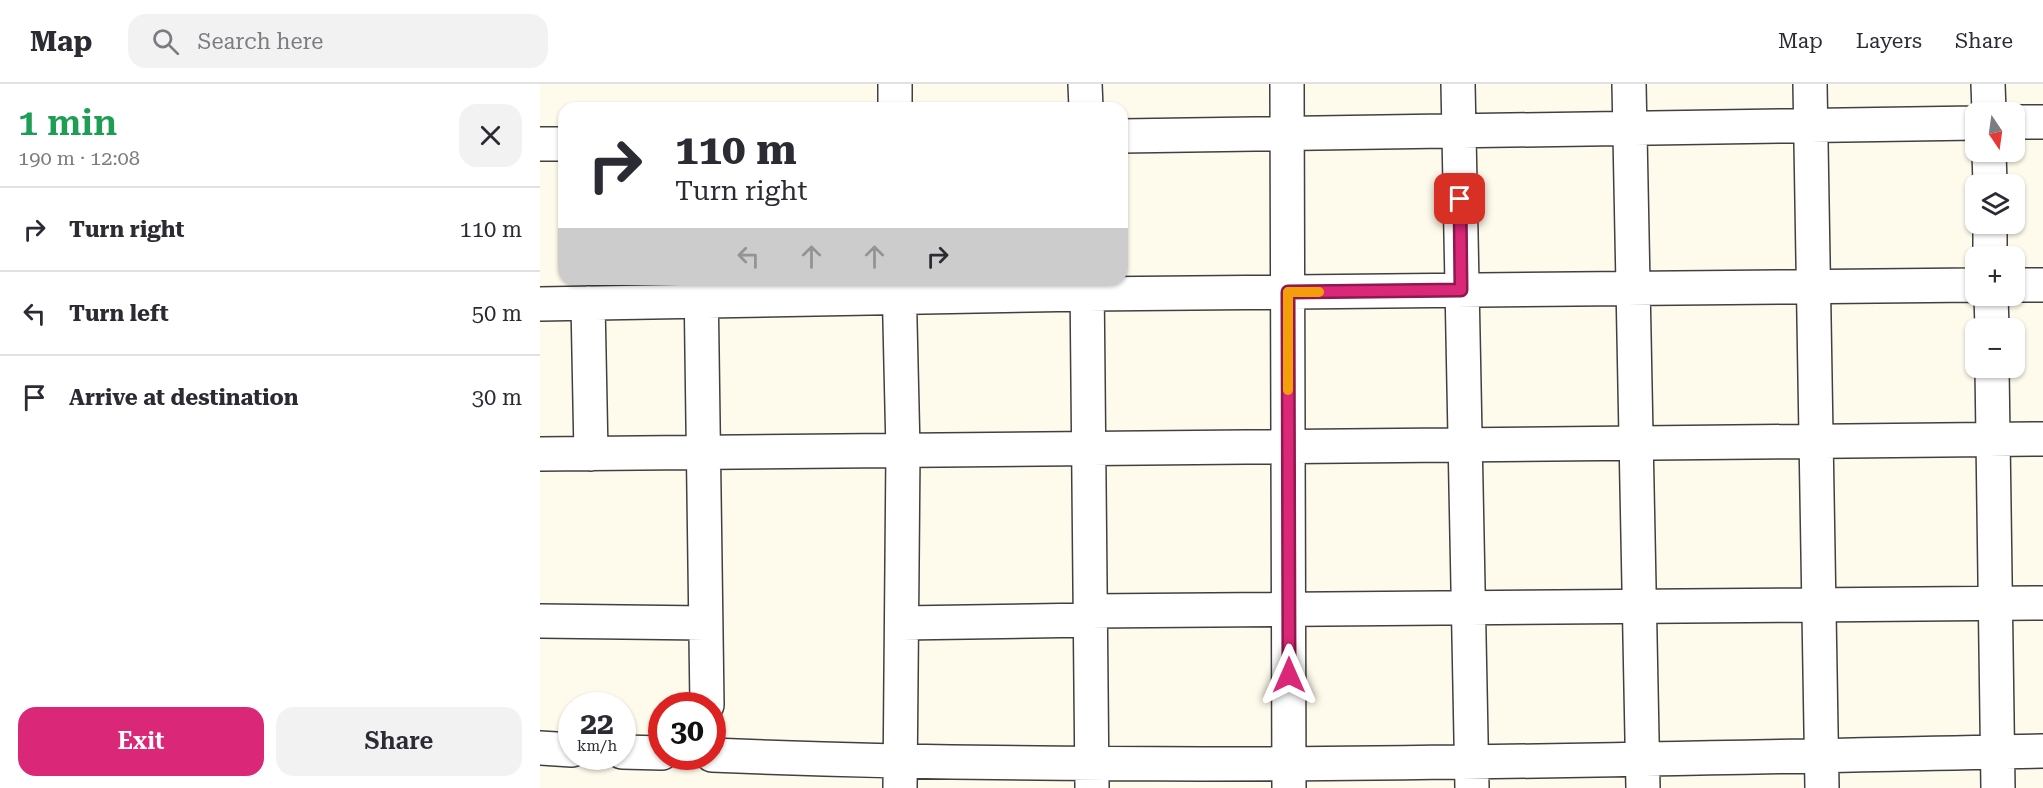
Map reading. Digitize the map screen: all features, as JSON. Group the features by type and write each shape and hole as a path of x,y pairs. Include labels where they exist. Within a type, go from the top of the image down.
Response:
{"street":[{"path":"895,84 895,102"},
{"path":"1085,84 1086,102"},
{"path":"1287,84 1289,775"},
{"path":"1458,84 1472,774"},
{"path":"1629,84 1643,774"},
{"path":"1810,84 1822,788"},
{"path":"1988,84 1989,102"},
{"path":"2025,122 2043,122"},
{"path":"1128,136 1965,123"},
{"path":"540,144 558,144"},
{"path":"540,304 588,303 701,290 1087,287 1288,292 1965,285"},
{"path":"2025,285 2043,285"},
{"path":"1087,287 1092,776"},
{"path":"899,288 903,451 901,775"},
{"path":"701,290 707,692"},
{"path":"588,303 591,454"},
{"path":"1992,378 1998,788"},
{"path":"540,454 2043,439"},
{"path":"902,622 1289,609 2043,603"},
{"path":"540,621 705,623"},
{"path":"540,748 558,749"},
{"path":"726,756 901,775 1643,774 1821,755 2043,751"}],"slow traffic":[{"path":"1288,390 1288,292 1319,292"}],"route":[{"path":"1289,675 1288,292 1461,290 1460,199"}]}
